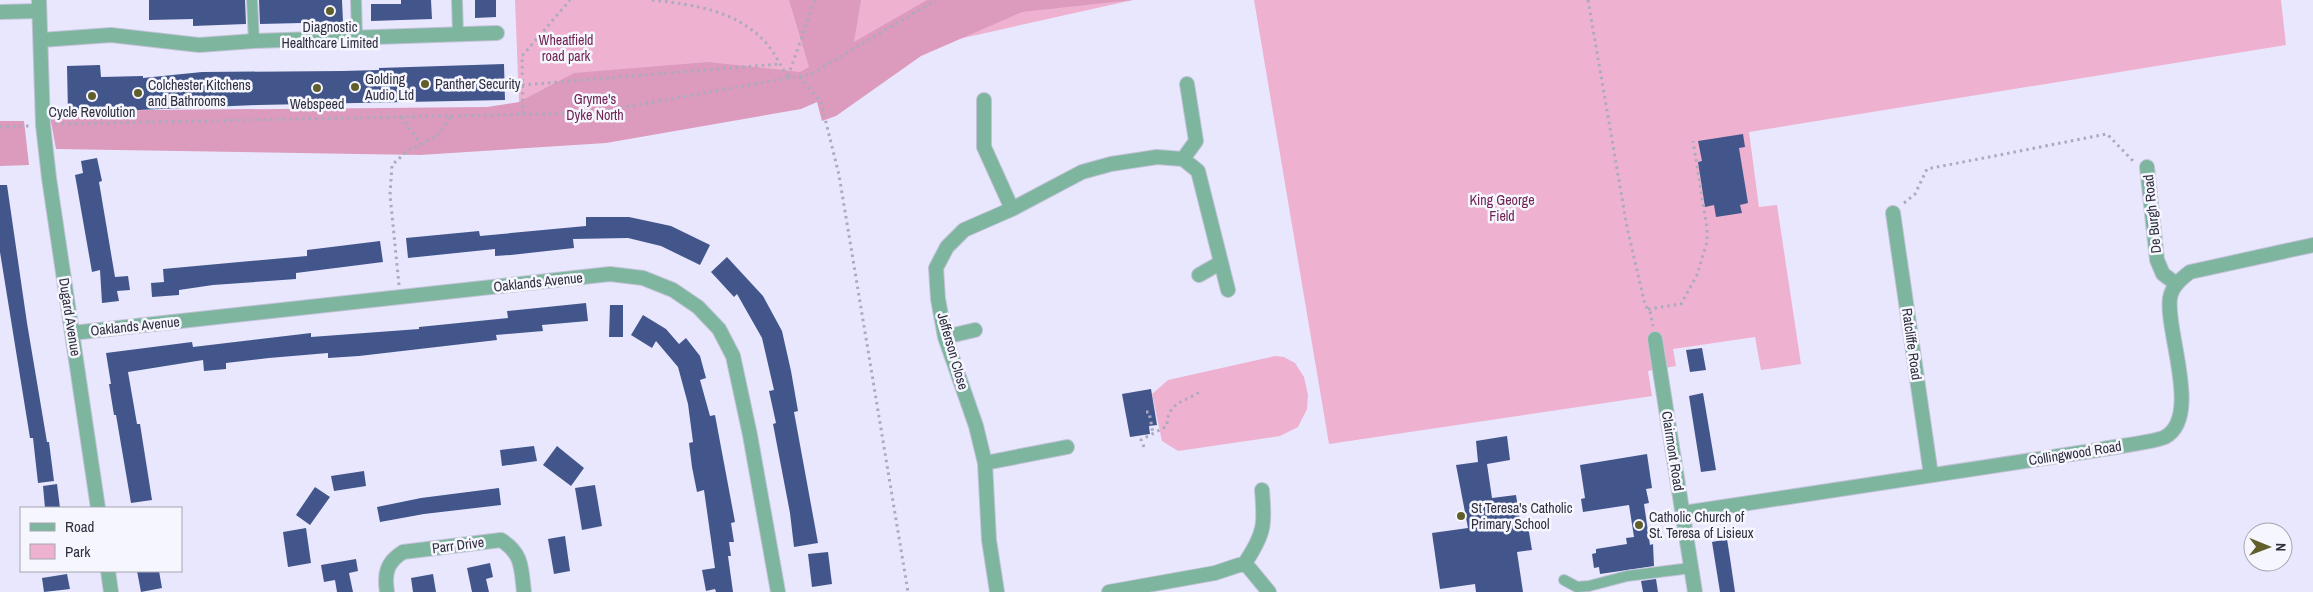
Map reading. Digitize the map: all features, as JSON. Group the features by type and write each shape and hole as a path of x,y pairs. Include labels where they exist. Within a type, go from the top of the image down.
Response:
{"street":[{"path":"0,12 39,5"},
{"name":"Dugard Avenue","path":"39,5 43,125 98,507"},
{"path":"41,40 111,35 199,45 254,41 497,33"},
{"path":"1187,84 1196,141 1183,159 1198,171 1208,204 1220,263 1228,290"},
{"path":"984,100 984,147 1012,209"},
{"name":"Jefferson Close","path":"997,592 989,540 985,463 976,426 945,337 938,299 936,268 947,247 964,230 1012,209 1082,172 1111,164 1157,157 1183,159"},
{"name":"De Burgh Road","path":"2147,167 2157,260 2163,274 2175,283"},
{"name":"Ratcliffe Road","path":"1893,213 1931,475"},
{"path":"2175,283 2190,272 2313,245"},
{"path":"1199,275 1220,263"},
{"name":"Oaklands Avenue","path":"72,333 610,274 643,278 673,290 698,307 719,329 732,356 750,435 778,592"},
{"name":"Collingwood Road","path":"1683,513 2098,450 2166,437 2179,422 2182,393 2170,298 2175,283"},
{"path":"945,337 975,330"},
{"name":"Clairmont Road","path":"1655,339 1695,592"},
{"path":"985,463 1067,447"},
{"path":"1109,592 1215,572 1245,563 1258,544 1264,523 1262,490"},
{"name":"Parr Drive","path":"387,592 387,567 394,558 403,552 500,540 511,547 519,557 524,592"},
{"path":"1245,563 1269,592"},
{"path":"108,572 111,592"}],"lane":[{"path":"252,0 254,41"},
{"path":"356,0 357,37"},
{"path":"457,0 458,34"},
{"path":"1564,580 1577,586 1588,586 1627,576 1691,568"}],"path":[{"path":"523,114 522,56 570,0"},
{"path":"652,0 704,6 744,24 768,45 788,77"},
{"path":"788,77 815,0"},
{"path":"0,126 592,113 788,77 800,77 819,69 936,0"},
{"path":"1588,0 1627,227 1650,312 1655,339"},
{"path":"522,85 779,64"},
{"path":"800,77 821,102 839,175 908,592"},
{"path":"400,298 390,194 392,165 407,151 436,136 452,116"},
{"path":"400,117 422,144"},
{"path":"1893,213 1915,194 1926,169 2107,134 2132,162 2147,167"},
{"path":"1648,309 1681,304 1704,257 1707,228 1693,141"},
{"path":"1144,447 1141,440 1167,426 1171,409 1177,402 1201,391"},
{"path":"1146,412 1149,412 1152,433"}],"green space":[{"name":"Wheatfield road park","path":"515,0 1133,0 788,77 519,102"},
{"name":"Gryme's Dyke North","path":"789,0 861,0 854,42 927,0 1132,0 1022,12 921,56 836,116 822,121 817,102 801,109 606,143 420,155 56,149 49,111 487,107 519,102 574,73 708,62 800,72 809,67"},
{"name":"King George Field","path":"1254,0 2281,0 2286,45 1749,132 1759,207 1777,205 1801,364 1761,370 1755,337 1673,349 1676,366 1648,371 1652,396 1329,444"},
{"path":"0,121 24,121 29,165 0,166"},
{"path":"1275,356 1284,357 1295,363 1304,377 1308,395 1307,409 1298,427 1280,436 1178,451 1162,441 1152,394 1168,380"}],"building":[{"path":"149,0 245,0 246,24 193,26 193,19 149,20"},
{"path":"259,0 342,0 343,22 260,24"},
{"path":"401,0 431,0 432,19 371,21 371,4 401,4"},
{"path":"475,0 496,0 496,17 475,18"},
{"path":"504,64 505,100 258,105 68,113 67,66 100,65 101,77 143,76 143,78 202,72 342,71"},
{"path":"1743,134 1745,147 1739,148 1748,203 1740,205 1742,213 1716,217 1714,205 1705,207 1698,162 1702,161 1698,141"},
{"path":"97,158 102,181 99,182 115,277 128,276 130,290 117,291 119,301 102,303 100,270 92,272 75,175 83,173 81,161"},
{"path":"0,185 7,185 27,323 47,442 49,442 54,481 38,483 33,438 30,438 0,252"},
{"path":"586,217 629,217 671,226 710,245 700,265 661,246 628,238 573,239 574,248 511,255 495,256 495,249 408,258 406,238 479,231 480,236 586,226"},
{"path":"380,241 383,262 296,273 296,279 213,285 179,290 179,295 152,297 151,283 164,282 163,269 307,256 307,250"},
{"path":"727,257 763,296 782,331 798,411 794,412 818,543 794,547 790,513 773,424 776,423 769,391 774,390 762,338 737,294 734,297 711,272"},
{"path":"586,303 588,321 542,325 543,331 496,335 497,340 359,356 328,358 328,353 269,358 226,363 226,369 204,371 203,360 128,372 137,424 140,424 152,500 131,503 116,415 114,415 106,353 192,342 193,347 311,333 311,337 419,329 419,327 508,318 507,311"},
{"path":"610,305 623,305 623,337 609,337"},
{"path":"643,315 666,329 679,344 686,338 700,356 706,378 700,380 710,416 715,415 735,522 731,523 734,542 729,542 731,556 728,556 733,592 716,592 715,589 706,591 702,570 715,568 704,490 697,492 692,467 689,443 693,442 688,404 678,367 656,341 652,348 631,335"},
{"path":"1702,348 1706,370 1690,372 1686,350"},
{"path":"1151,389 1157,425 1149,426 1150,434 1130,437 1122,394"},
{"path":"1703,393 1716,470 1701,472 1689,396"},
{"path":"1507,436 1510,460 1487,464 1492,498 1516,495 1521,527 1528,526 1532,550 1517,552 1523,592 1476,592 1475,584 1440,589 1432,533 1468,528 1456,465 1478,462 1476,441"},
{"path":"534,446 537,461 502,466 500,450"},
{"path":"557,446 584,468 571,486 543,465"},
{"name":"Catholic Church of St. Teresa of Lisieux","path":"1647,454 1652,488 1646,489 1649,503 1644,504 1650,545 1653,544 1654,566 1600,574 1599,567 1594,568 1592,554 1596,553 1596,549 1627,544 1626,538 1634,537 1629,505 1583,512 1581,499 1585,498 1580,465"},
{"path":"364,471 366,486 334,491 331,476"},
{"path":"57,484 60,507 45,507 43,486"},
{"path":"595,485 602,526 582,530 575,488"},
{"path":"315,487 330,497 310,525 296,515"},
{"path":"499,488 501,505 424,514 380,522 377,507 421,498"},
{"path":"306,528 311,563 288,567 283,532"},
{"path":"565,536 570,571 554,574 548,539"},
{"path":"1727,539 1735,592 1720,592 1712,542"},
{"path":"828,552 832,584 812,587 808,554"},
{"path":"356,559 358,571 349,573 353,592 337,592 335,580 324,582 321,565"},
{"path":"490,563 493,577 486,579 489,592 472,592 467,568"},
{"path":"137,572 159,572 162,588 141,592"},
{"path":"67,574 70,589 44,592 42,578"},
{"path":"433,574 436,592 413,592 411,578"},
{"path":"1656,579 1658,592 1643,592 1641,581"}],"place":[{"name":"Diagnostic Healthcare Limited","path":"330,11"},
{"name":"Panther Security","path":"425,84"},
{"name":"Golding Audio Ltd","path":"355,87"},
{"name":"Webspeed","path":"317,88"},
{"name":"Colchester Kitchens and Bathrooms","path":"138,93"},
{"name":"Cycle Revolution","path":"92,96"},
{"name":"St Teresa's Catholic Primary School","path":"1461,516"},
{"name":"Catholic Church of St. Teresa of Lisieux","path":"1639,525"}]}
